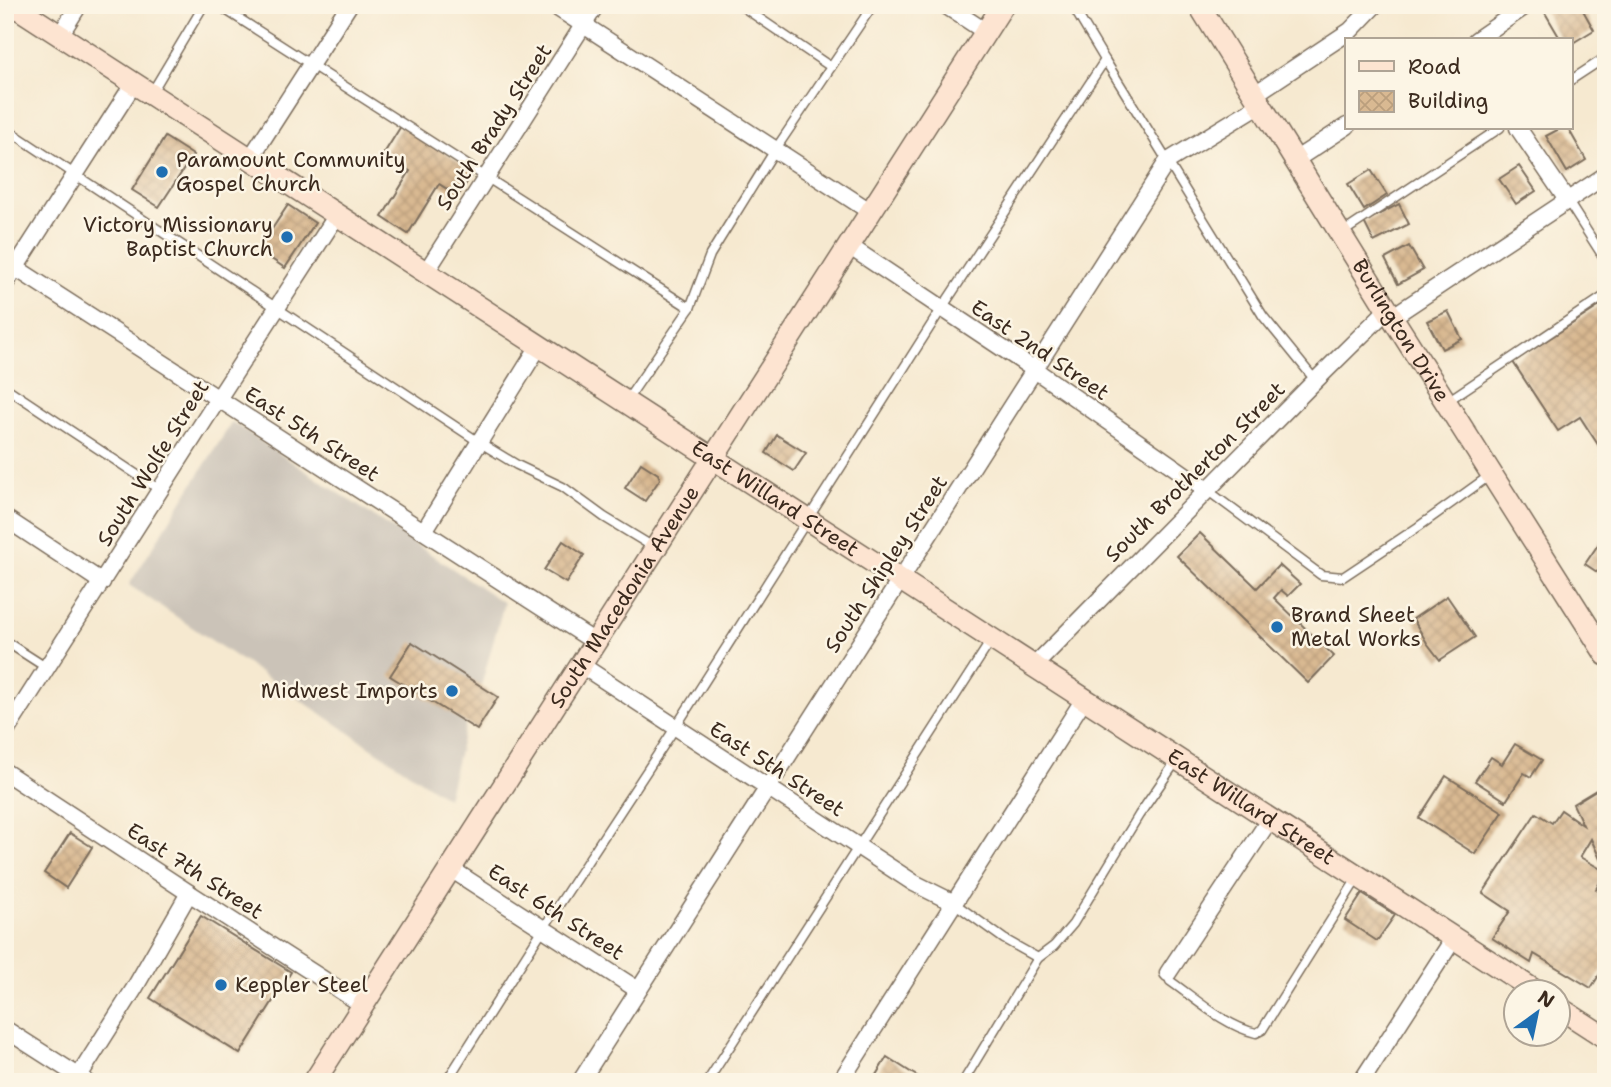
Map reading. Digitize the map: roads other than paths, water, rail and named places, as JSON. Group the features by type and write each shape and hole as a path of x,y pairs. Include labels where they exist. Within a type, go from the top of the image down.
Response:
{"street":[{"name":"East Willard Street","path":"13,5 1514,978"},
{"path":"60,35 79,5"},
{"path":"250,159 348,5"},
{"path":"553,5 871,212"},
{"name":"South Brady Street","path":"426,272 596,5"},
{"path":"944,5 986,32"},
{"name":"South Macedonia Avenue","path":"320,1080 363,1005 1003,5"},
{"name":"Burlington Drive","path":"1199,5 1389,313 1606,655"},
{"name":"South Shipley Street","path":"579,1082 1168,161 1350,31 1375,5"},
{"path":"1479,38 1527,5"},
{"path":"5,285 10,265 142,89"},
{"path":"1295,160 1345,127"},
{"path":"1519,130 1567,200"},
{"name":"South Brotherton Street","path":"1034,666 1315,380 1389,313 1606,175"},
{"name":"South Wolfe Street","path":"5,733 337,215"},
{"name":"East 2nd Street","path":"849,246 1035,370 1207,490"},
{"name":"East 5th Street","path":"10,265 595,642"},
{"path":"424,531 539,346"},
{"path":"5,518 102,582"},
{"name":"East 5th Street","path":"580,665 914,883 954,903"},
{"path":"840,1082 1084,699"},
{"name":"East 7th Street","path":"5,772 363,1005"},
{"path":"1168,974 1270,819"},
{"name":"East 6th Street","path":"451,869 638,990"},
{"path":"5,1029 83,1079 189,893"},
{"path":"1361,1082 1454,939"},
{"path":"1572,1016 1606,1038"}],"lane":[{"path":"142,89 204,5"},
{"path":"218,5 690,308"},
{"path":"740,5 831,67"},
{"path":"626,402 690,308 710,255 775,150 873,5"},
{"path":"1072,5 1263,316 1315,380"},
{"path":"1572,79 1606,57"},
{"path":"446,1082 676,728 942,308 1105,60"},
{"path":"5,128 479,442 517,465 563,487 604,517 656,549"},
{"path":"1340,234 1497,130"},
{"path":"1567,200 1606,261"},
{"path":"1446,402 1606,295"},
{"path":"5,387 160,490"},
{"path":"1207,490 1321,575 1343,577 1492,474"},
{"path":"708,1082 992,639"},
{"path":"5,641 47,668"},
{"path":"962,1082 1038,958 1054,946 1073,924 1139,815 1177,760"},
{"path":"1168,974 1170,981 1227,1022 1245,1031 1255,1033 1262,1030 1358,877"},
{"path":"954,903 1004,939 1038,958"}],"place":[{"name":"Paramount Community Gospel Church","path":"162,172"},
{"name":"Victory Missionary Baptist Church","path":"287,237"},
{"name":"Brand Sheet Metal Works","path":"1277,627"},
{"name":"Midwest Imports","path":"452,691"},
{"name":"Keppler Steel","path":"221,985"}]}
